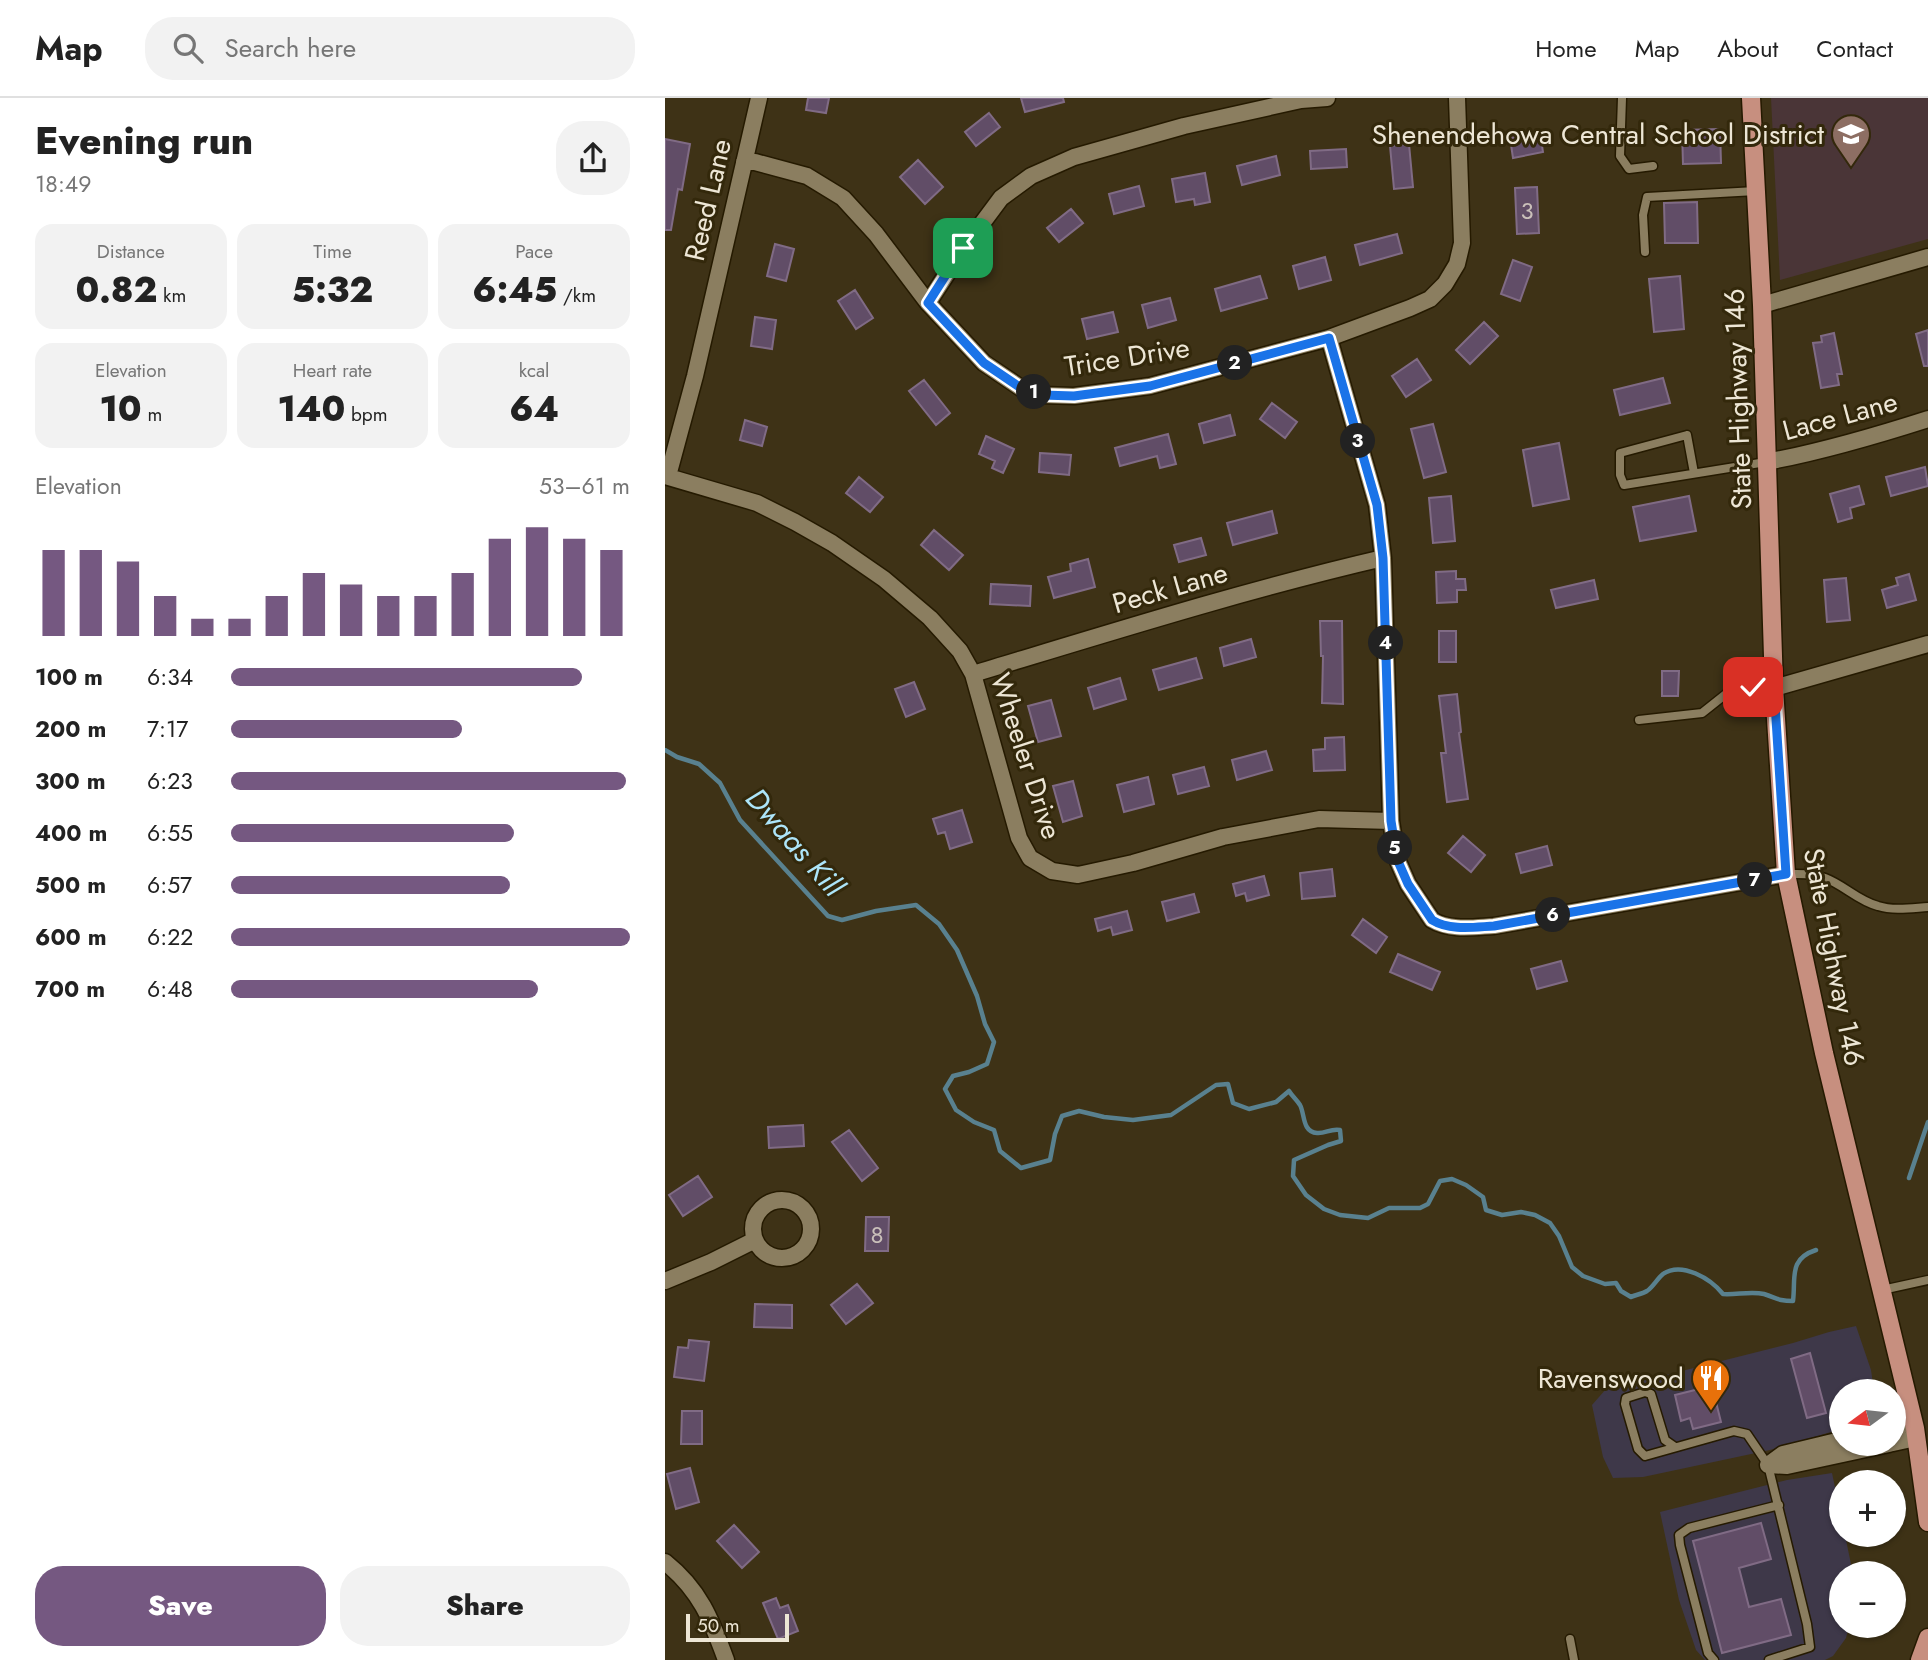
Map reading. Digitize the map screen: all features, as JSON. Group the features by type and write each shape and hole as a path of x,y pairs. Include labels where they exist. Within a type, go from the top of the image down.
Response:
{"main road":[{"name":"State Highway 146","path":"1751,98 1762,305 1774,688 1786,874 1824,1053 1882,1290 1920,1429 1928,1522"},
{"path":"1920,1660 1928,1638"}],"street":[{"name":"Reed Lane","path":"666,476 695,376 759,98"},
{"path":"928,303 963,248 1001,198 1031,176 1074,157 1184,126 1301,100 1327,98"},
{"name":"Trice Drive","path":"744,162 755,162 807,177 843,198 876,234 928,303 984,363 1021,388 1042,395 1074,396 1150,386 1329,338 1430,299 1445,284 1457,264 1462,243 1457,98"},
{"path":"1762,305 1928,257"},
{"path":"1329,338 1377,505 1383,558 1391,821 1397,859 1408,884 1432,920 1453,927 1494,926 1786,874"},
{"name":"Lace Lane","path":"1766,462 1928,419"},
{"name":"Wheeler Drive","path":"666,476 757,503 795,522 832,543 884,579 930,618 960,652 973,674 1019,838 1030,858 1052,872 1078,875 1133,863 1223,837 1319,819 1391,821"},
{"name":"Peck Lane","path":"973,674 1207,604 1383,558"},
{"path":"1774,688 1928,644"},
{"path":"665,1281 755,1240"},
{"path":"1768,1465 1783,1454 1829,1443"},
{"path":"1768,1465 1787,1466 1832,1456"},
{"path":"665,1562 699,1597 726,1660"}],"lane":[{"path":"1622,98 1621,156 1629,169 1653,166"},
{"path":"1645,252 1643,215 1647,197 1756,191"},
{"path":"1694,473 1687,435 1620,453 1620,475 1625,485 1766,462"},
{"path":"1639,720 1702,713 1731,690 1741,687 1774,688"},
{"path":"1786,874 1806,873 1827,878 1864,901 1878,906 1928,908"},
{"path":"1882,1290 1928,1280"},
{"path":"1675,1447 1665,1440 1651,1394 1645,1392 1626,1398 1625,1404 1638,1449 1645,1456 1734,1431 1747,1434 1768,1465 1808,1624 1810,1647 1769,1660"},
{"path":"1714,1660 1708,1653 1679,1535 1689,1528 1780,1506"},
{"path":"1570,1639 1574,1660"}],"shaded area":[{"name":"Shenendehowa Central School District","path":"1771,98 1928,98 1928,239 1780,280"},
{"path":"1856,1326 1872,1379 1829,1379 1829,1433 1770,1450 1643,1477 1613,1478 1603,1457 1592,1405 1606,1389 1622,1382 1658,1377"},
{"path":"1829,1473 1829,1547 1847,1547 1850,1561 1829,1561 1829,1638 1846,1638 1833,1656 1825,1660 1705,1660 1696,1650 1679,1600 1660,1512 1787,1480"}],"building":[{"path":"808,98 829,98 826,113 806,110"},
{"path":"1021,98 1063,98 1064,102 1025,112"},
{"path":"989,113 1000,127 976,146 965,132"},
{"path":"1720,129 1721,163 1683,164 1682,130"},
{"path":"1540,133 1543,152 1513,158 1510,138"},
{"path":"665,139 690,144 682,190 678,189 671,230 665,230"},
{"path":"1409,144 1413,187 1394,189 1390,146"},
{"path":"1346,149 1347,167 1311,169 1310,151"},
{"path":"1276,156 1280,175 1242,185 1237,166"},
{"path":"918,160 943,187 925,204 900,177"},
{"path":"1205,173 1210,202 1195,205 1194,199 1176,202 1172,179"},
{"path":"1139,186 1144,206 1114,214 1109,194"},
{"path":"1537,187 1539,233 1517,234 1515,188"},
{"path":"1697,202 1698,243 1665,243 1664,203"},
{"path":"1071,209 1083,223 1059,242 1047,228"},
{"path":"1397,234 1402,253 1360,265 1355,245"},
{"path":"775,244 794,249 786,281 767,276"},
{"path":"1325,257 1331,280 1299,289 1293,266"},
{"path":"1513,260 1532,267 1520,301 1501,294"},
{"path":"1260,276 1267,298 1221,311 1215,289"},
{"path":"1680,276 1684,329 1654,332 1649,279"},
{"path":"855,290 873,318 856,329 838,301"},
{"path":"1170,298 1176,320 1148,328 1142,305"},
{"path":"1113,312 1118,332 1087,339 1082,319"},
{"path":"755,317 776,320 772,349 751,346"},
{"path":"1484,322 1498,336 1470,364 1456,350"},
{"path":"1928,330 1928,366 1924,366 1916,334"},
{"path":"1834,333 1842,374 1837,374 1839,385 1821,388 1813,343 1822,342 1821,336"},
{"path":"1417,359 1431,380 1406,397 1392,376"},
{"path":"1663,378 1670,403 1620,415 1614,390"},
{"path":"924,380 950,413 936,425 909,391"},
{"path":"1272,403 1297,422 1285,438 1260,419"},
{"path":"1230,415 1235,435 1204,443 1199,424"},
{"path":"745,420 767,427 762,446 740,440"},
{"path":"1433,424 1446,472 1424,478 1411,429"},
{"path":"1168,434 1176,464 1160,468 1157,456 1120,466 1115,448"},
{"path":"986,436 1014,449 1003,473 992,468 995,461 979,454"},
{"path":"1559,443 1569,499 1533,506 1523,450"},
{"path":"1040,453 1071,455 1069,475 1039,472"},
{"path":"1925,467 1928,486 1891,496 1886,477"},
{"path":"859,477 883,497 870,512 846,493"},
{"path":"1859,486 1864,504 1850,508 1852,518 1838,522 1830,494"},
{"path":"1451,496 1455,541 1433,543 1429,498"},
{"path":"1689,496 1696,531 1640,541 1633,507"},
{"path":"1272,511 1277,533 1233,545 1227,523"},
{"path":"934,530 963,555 949,570 921,545"},
{"path":"1201,538 1206,555 1179,562 1174,545"},
{"path":"1088,559 1095,587 1054,598 1048,577 1071,571 1070,564"},
{"path":"1456,571 1456,579 1465,579 1466,590 1457,590 1457,602 1437,603 1436,572"},
{"path":"1909,574 1916,600 1887,608 1882,590 1898,585 1896,578"},
{"path":"1846,578 1850,620 1827,622 1824,580"},
{"path":"1594,580 1598,599 1556,608 1551,590"},
{"path":"991,584 1031,586 1030,606 990,604"},
{"path":"1320,621 1342,621 1343,704 1322,703 1323,656"},
{"path":"1439,631 1456,631 1456,662 1439,662"},
{"path":"1251,639 1256,657 1224,666 1220,648"},
{"path":"1196,658 1202,678 1159,690 1153,670"},
{"path":"1662,671 1679,671 1678,696 1662,696"},
{"path":"1120,678 1126,699 1094,709 1088,688"},
{"path":"914,682 925,709 906,717 895,689"},
{"path":"1457,694 1468,799 1447,802 1441,753 1446,753 1439,696"},
{"path":"1051,700 1061,736 1038,742 1028,706"},
{"path":"1344,737 1345,770 1314,771 1313,750 1325,749 1325,738"},
{"path":"1266,751 1272,770 1237,780 1232,760"},
{"path":"1204,767 1209,786 1178,794 1173,775"},
{"path":"1148,777 1154,804 1124,812 1117,785"},
{"path":"1073,781 1082,816 1063,822 1053,786"},
{"path":"962,810 972,842 950,849 945,832 938,834 933,819"},
{"path":"1463,836 1485,855 1471,872 1448,853"},
{"path":"1547,846 1552,865 1521,873 1516,854"},
{"path":"1332,869 1335,896 1302,899 1300,873"},
{"path":"1264,876 1269,895 1247,901 1245,893 1236,896 1233,884"},
{"path":"1194,894 1199,912 1167,921 1162,902"},
{"path":"1127,911 1132,930 1113,935 1111,927 1098,931 1095,919"},
{"path":"1363,919 1387,937 1376,953 1352,935"},
{"path":"1398,954 1440,972 1432,990 1390,972"},
{"path":"1561,961 1567,981 1537,989 1531,969"},
{"path":"803,1125 804,1146 769,1148 768,1127"},
{"path":"849,1130 878,1168 862,1181 832,1142"},
{"path":"698,1176 712,1197 683,1216 669,1195"},
{"path":"866,1217 889,1217 888,1251 865,1251"},
{"path":"857,1284 873,1303 846,1324 831,1305"},
{"path":"755,1304 792,1305 792,1328 754,1327"},
{"path":"689,1340 709,1342 704,1381 674,1377 678,1347 688,1348"},
{"path":"1810,1353 1826,1413 1807,1418 1791,1359"},
{"name":"Ravenswood","path":"1711,1382 1721,1422 1693,1429 1690,1418 1681,1421 1675,1395 1699,1389 1698,1386"},
{"path":"682,1411 702,1411 702,1444 681,1444"},
{"path":"690,1468 699,1502 676,1509 667,1474"},
{"path":"1761,1523 1771,1559 1739,1568 1749,1607 1781,1599 1791,1635 1722,1653 1693,1541"},
{"path":"734,1525 759,1552 742,1568 717,1541"},
{"path":"776,1598 780,1608 788,1605 798,1631 778,1639 763,1603"}],"waterway":[{"name":"Dwaas Kill","path":"665,750 699,764 720,783 740,820 828,916 842,920 916,905 939,924 957,950 994,1042 987,1064 953,1076 945,1089 956,1110 974,1122 994,1130 1000,1151 1021,1168 1050,1160 1062,1116 1079,1111 1133,1120 1171,1115 1216,1085 1228,1084 1233,1103 1249,1109 1276,1102 1289,1091 1300,1105 1305,1122 1312,1132 1340,1130 1341,1141 1294,1160 1293,1176 1306,1195 1324,1209 1340,1215 1368,1218 1389,1208 1420,1208 1428,1204 1440,1181 1452,1179 1483,1197 1486,1210 1502,1215 1521,1212 1535,1215 1550,1223 1559,1236 1572,1267 1583,1276 1605,1284 1616,1283 1621,1291 1631,1297 1647,1291 1663,1274 1679,1270 1704,1278 1723,1294 1759,1293 1793,1301 1797,1264 1807,1254 1816,1250"},
{"name":"Dwaas Kill","path":"1909,1178 1928,1122"}],"place":[{"name":"Shenendehowa Central School District","path":"1851,168"},
{"name":"Ravenswood","path":"1711,1412"}],"route":[{"path":"963,248 928,303 984,363 1021,388 1042,395 1074,396 1150,386 1329,338 1377,505 1383,558 1391,821 1397,859 1408,884 1432,920 1438,924 1453,927 1494,926 1786,874 1774,688 1753,687"}]}
